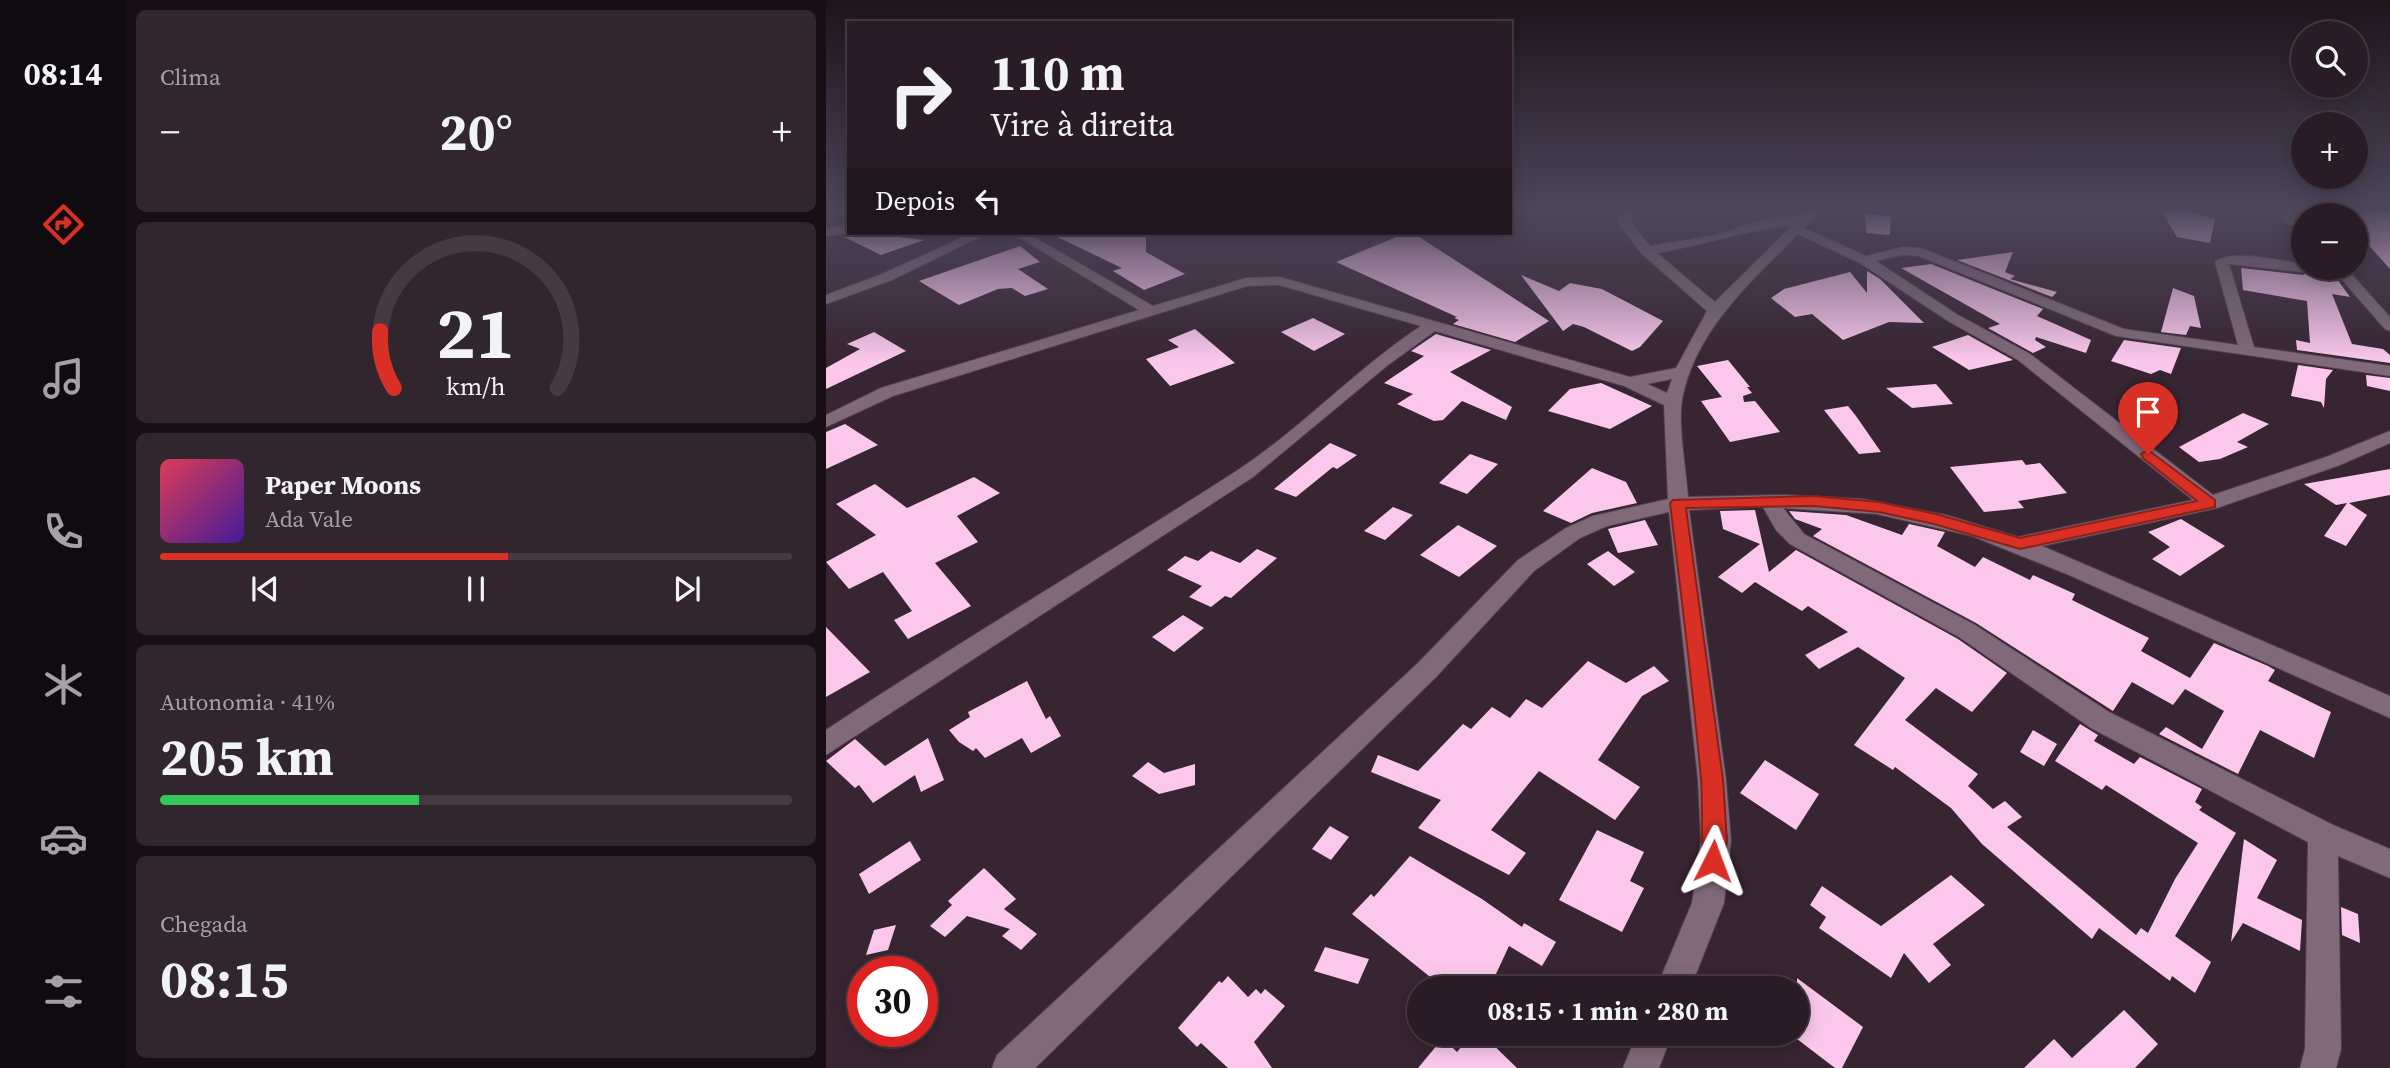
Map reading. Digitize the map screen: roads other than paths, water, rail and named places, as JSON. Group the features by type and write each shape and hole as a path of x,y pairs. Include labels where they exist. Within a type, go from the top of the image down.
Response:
{"street":[{"path":"826,300 922,261"},
{"path":"1066,261 1153,312"},
{"path":"1658,261 1715,310"},
{"path":"1679,976 1708,903 1716,841 1712,780 1678,503 1673,402 1682,372 1715,310 1764,261"},
{"path":"1865,261 1953,318 2024,358 2210,503"},
{"path":"1944,261 2102,328 2121,333 2390,371"},
{"path":"2225,261 2222,262 2247,350"},
{"path":"2247,261 2291,266"},
{"path":"826,422 887,392 1246,282 1264,280 1280,281 1430,327 1630,382 1673,402"},
{"path":"2336,280 2390,326"},
{"path":"826,744 974,645 1246,473 1271,455 1382,359 1430,327"},
{"path":"1630,382 1682,372"},
{"path":"2020,544 2210,503 2333,461 2390,436"},
{"path":"1769,501 1783,525 1824,556 1967,631 2100,720 2323,835 2390,864"},
{"path":"1010,1068 1183,899 1431,666 1516,572 1572,533 1600,521 1678,503 1769,501 1814,501 1879,507 1936,519 2020,544 2390,707"},
{"path":"2318,1068 2323,1049 2323,835"},
{"path":"1641,1068 1650,1046"}]}
